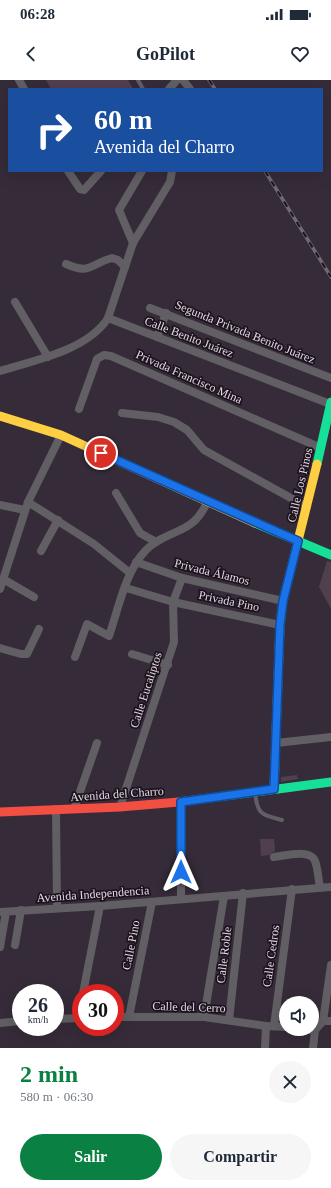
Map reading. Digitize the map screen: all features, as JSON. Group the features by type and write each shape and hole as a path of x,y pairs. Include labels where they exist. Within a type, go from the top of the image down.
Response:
{"street":[{"path":"170,88 177,80"},
{"path":"183,80 189,88"},
{"path":"69,172 76,185 80,189 84,190 100,172"},
{"path":"133,243 119,210 141,172"},
{"path":"0,371 48,357 94,336 102,329 108,318 133,243 170,182 172,172"},
{"path":"66,264 79,270 86,270 112,258 118,260 125,267"},
{"path":"15,302 48,357"},
{"name":"Segunda Privada Benito Juárez","path":"150,308 331,378"},
{"path":"156,337 166,313"},
{"name":"Calle Benito Juárez","path":"108,318 331,403"},
{"name":"Privada Francisco Mina","path":"79,409 97,358 104,355 321,448"},
{"name":"Calle Los Pinos","path":"274,789 280,625 283,601 308,507 331,403"},
{"path":"122,413 158,417 174,422 187,430 204,450 308,507"},
{"path":"0,416 61,435 207,502 331,555"},
{"path":"0,589 3,574 27,506 61,435"},
{"path":"116,493 140,533 156,542"},
{"path":"75,657 87,624 109,636 130,573 136,562 147,549 156,542 196,521 207,502"},
{"path":"0,505 27,506 58,520 94,544 130,573"},
{"path":"41,551 58,520"},
{"name":"Privada Álamos","path":"136,562 182,578 283,601"},
{"path":"3,574 34,597"},
{"name":"Calle Eucaliptos","path":"120,807 168,665 174,642 173,602 182,578"},
{"name":"Privada Pino","path":"126,588 173,602 280,625"},
{"path":"0,648 21,654 27,654 39,628"},
{"path":"132,654 168,665"},
{"path":"276,743 331,737"},
{"path":"74,809 97,743"},
{"name":"Avenida del Charro","path":"0,812 120,807 181,802 331,782"},
{"path":"181,802 181,899"},
{"path":"56,809 57,908"},
{"path":"274,857 304,854 311,856 315,860 320,887"},
{"name":"Avenida Independencia","path":"3,912 100,906 224,896 243,893 331,887"},
{"name":"Calle Cedros","path":"265,1048 270,1026 292,889"},
{"name":"Calle Roble","path":"229,1020 243,893"},
{"path":"204,1017 224,896"},
{"name":"Calle Pino","path":"129,1017 152,902"},
{"path":"85,984 100,906"},
{"path":"15,945 21,910"},
{"path":"0,946 3,912"},
{"path":"327,1021 331,965"},
{"name":"Calle del Cerro","path":"124,1017 204,1017 279,1027"},
{"path":"0,1023 12,1022"},
{"path":"314,1036 314,1048"}],"lane":[{"path":"255,791 256,807 259,812 264,816 282,820"}],"building":[{"path":"46,80 128,80 132,88 50,88"},
{"path":"327,561 331,562 331,609 319,587"},
{"path":"297,775 298,779 281,782 281,777"},
{"path":"260,839 274,839 275,851 269,855 261,856"}],"railway":[{"path":"209,80 214,88"},
{"path":"266,172 331,277"}],"traffic: fast":[{"path":"317,464 331,402"},
{"path":"255,523 331,555"},
{"path":"179,802 331,782"}],"traffic: slow":[{"path":"0,416 61,435 255,523"},
{"path":"274,789 280,625 283,601 317,464"}],"traffic: jam":[{"path":"0,812 120,807 179,802"}],"route":[{"path":"101,453 207,502 298,541 283,601 280,625 274,789 181,802 181,872"}]}
